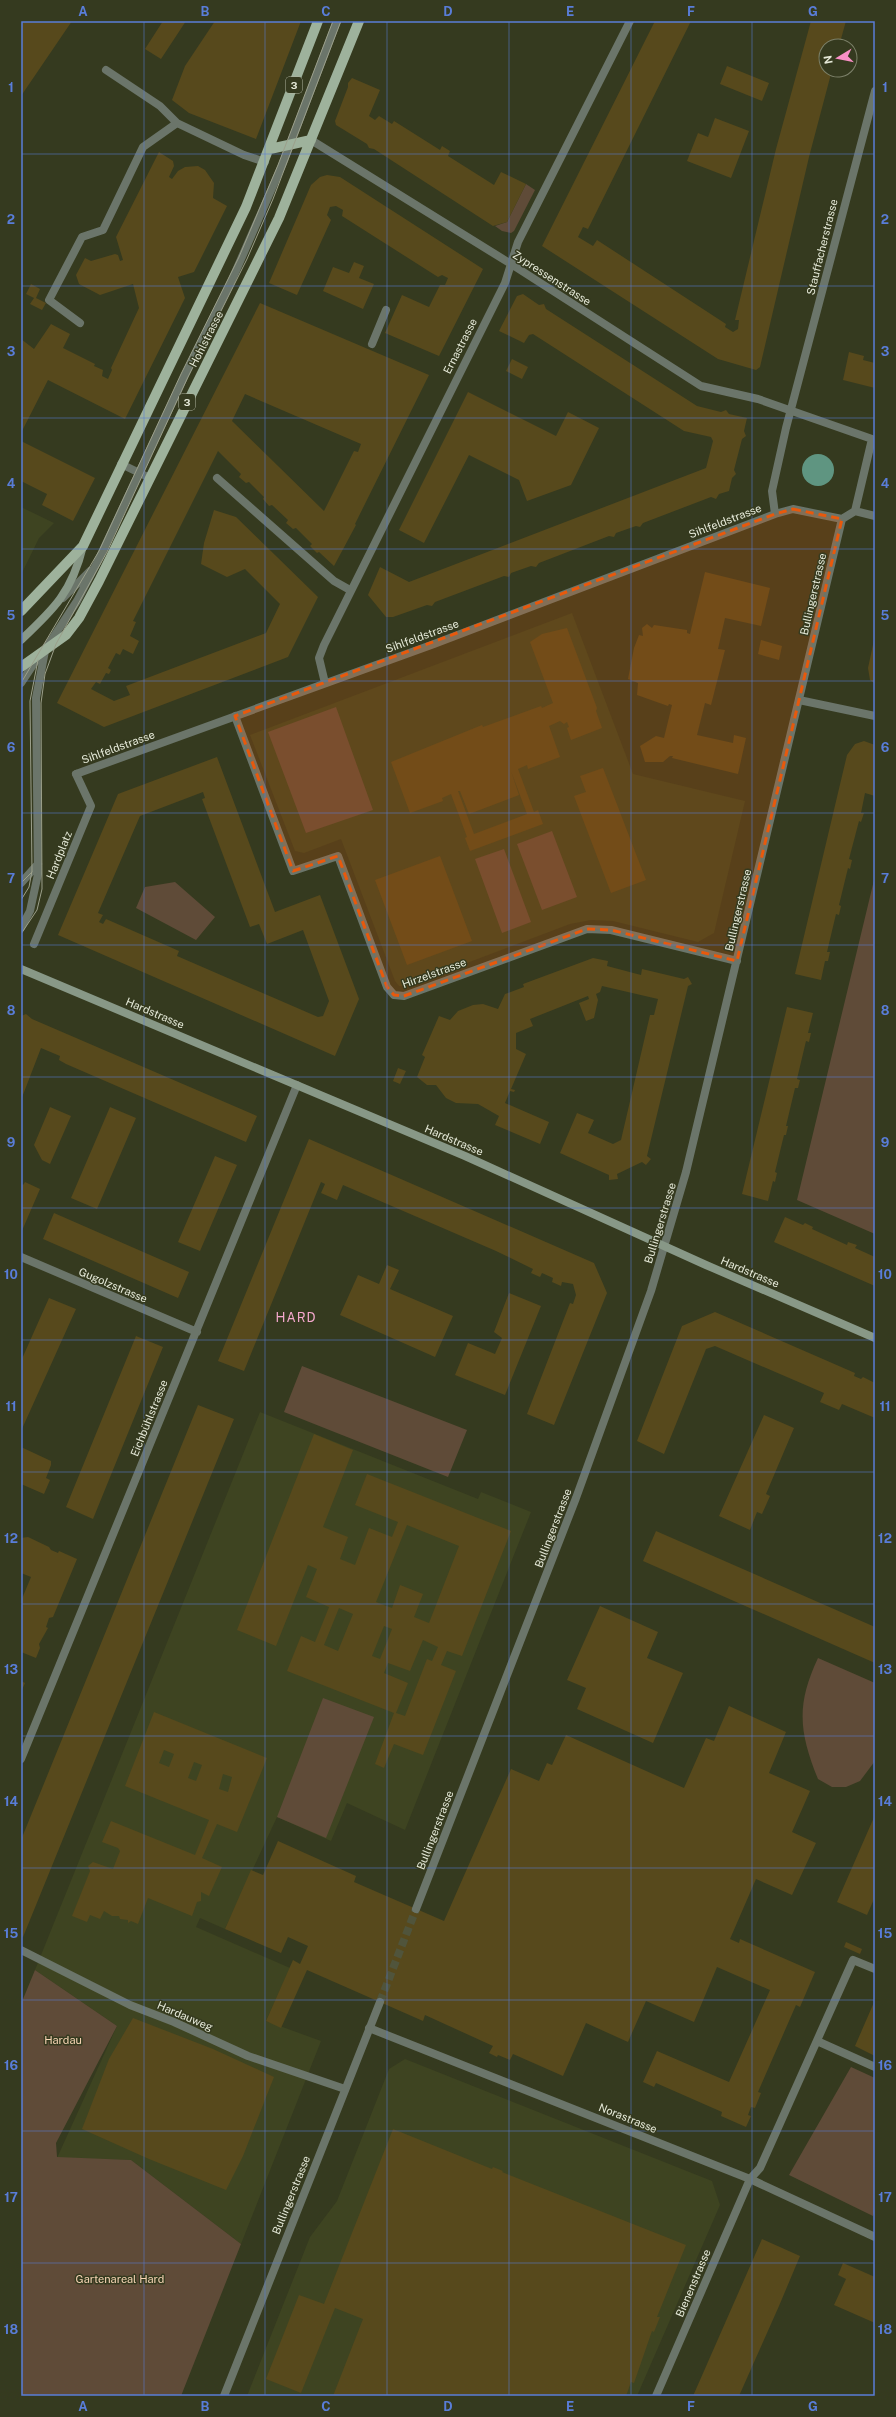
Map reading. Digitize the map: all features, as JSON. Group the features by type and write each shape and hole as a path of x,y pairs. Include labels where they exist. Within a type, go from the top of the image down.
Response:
{"main road":[{"name":"Hohlstrasse","path":"21,640 63,598 79,564 83,546 121,464 223,258 265,162 318,21"},
{"name":"Hohlstrasse","path":"21,667 66,635 79,618 279,218 359,21"},
{"path":"270,148 311,140"},
{"name":"3","path":"21,611 83,546"},
{"name":"Hardstrasse","path":"21,969 297,1084 875,1338"}],"street":[{"name":"Hohlstrasse","path":"45,651 77,600 97,563 240,262 290,144 337,21"},
{"name":"Ernastrasse","path":"325,683 319,658 350,590 505,283 518,242 630,21"},
{"path":"106,70 160,106 177,123 244,155 265,162"},
{"name":"Stauffacherstrasse","path":"775,514 772,491 791,410 875,91"},
{"path":"80,323 49,300 82,237 103,230 143,147 177,123"},
{"name":"Zypressenstrasse","path":"311,140 511,264 701,386 752,398 874,439"},
{"path":"372,344 386,310"},
{"path":"842,519 855,511 874,439"},
{"path":"121,464 150,478"},
{"path":"218,478 334,581 350,590"},
{"name":"Sihlfeldstrasse","path":"76,774 434,644 775,514 793,509 842,519"},
{"path":"855,511 875,516"},
{"name":"Bullingerstrasse","path":"416,1909 594,1449 643,1314 665,1245 686,1172 842,519"},
{"path":"63,598 97,563"},
{"path":"21,683 32,664 45,651"},
{"path":"21,928 30,911 35,891 38,864 36,698 45,651"},
{"path":"799,700 875,716"},
{"name":"Hirzelstrasse","path":"235,716 293,871 338,856 387,987 394,995 404,996 574,933 592,929 611,930 737,961"},
{"name":"Hardplatz","path":"34,944 91,806 76,774"},
{"path":"21,883 38,864"},
{"name":"Eichbühlstrasse","path":"21,1759 297,1084"},
{"name":"Gugolzstrasse","path":"21,1257 196,1332"},
{"name":"Hardauweg","path":"21,1950 130,2005 174,2022 248,2056 345,2089"},
{"name":"Bienenstrasse","path":"656,2396 750,2179 760,2168 853,1960 875,1969"},
{"name":"Bullingerstrasse","path":"224,2396 380,2002"},
{"name":"Norastrasse","path":"369,2028 750,2179 875,2238"},
{"path":"817,2041 875,2066"}],"highlighted area":[{"path":"793,509 842,519 737,961 611,930 587,929 404,996 394,995 387,987 338,856 293,871 235,716 775,514"}],"shaded area":[{"path":"815,454 821,454 830,458 834,470 830,482 821,486 815,486 806,482 802,473 802,467 806,458"},
{"path":"21,507 54,523 39,538 21,575"},
{"path":"572,613 633,774 745,801 714,933 698,942 613,921 591,920 570,924 406,986 399,986 395,981 341,839 304,853 295,851 250,735"},
{"path":"260,1412 478,1499 481,1492 531,1512 405,1830 347,1803 331,1841 277,1817 225,1929 200,1918 196,1927 290,1968 266,2021 321,2041 241,2244 131,2160 57,2158 117,2026 35,1970"},
{"path":"405,2059 712,2181 720,2205 637,2396 247,2396 310,2237 337,2201 389,2069"}],"green space":[{"path":"526,184 535,190 514,231 511,233 502,231 495,226 507,222"},
{"path":"336,707 373,810 306,833 268,732"},
{"path":"552,831 577,897 542,910 517,844"},
{"path":"504,849 531,922 502,933 475,859"},
{"path":"875,876 875,1234 797,1200"},
{"path":"175,882 215,917 196,940 136,908 145,887"},
{"path":"302,1366 467,1430 448,1477 284,1412"},
{"path":"818,1658 875,1683 875,1761 860,1781 846,1787 832,1787 818,1779 807,1747 804,1732 803,1705 806,1690"},
{"path":"323,1698 374,1717 326,1838 277,1817"},
{"name":"Gartenareal Hard","path":"35,1970 117,2026 56,2143 57,2157 131,2160 241,2244 181,2396 21,2396 21,2004"},
{"path":"851,2067 875,2078 875,2211 873,2216 789,2175"}],"building":[{"path":"21,21 72,21 21,96"},
{"path":"163,21 186,21 161,59 145,49"},
{"path":"215,21 301,21 256,139 189,113 172,100 185,66"},
{"path":"655,21 691,21 588,229 583,227 578,237 593,246 597,240 726,324 725,327 733,332 738,329 739,320 735,320 776,149 811,21 846,21 841,38 818,38 818,78 830,78 809,157 760,367 756,370 718,359 542,246"},
{"path":"727,66 769,83 762,101 720,84"},
{"path":"352,78 380,90 369,116 375,120 379,116 392,124 394,121 440,150 442,146 450,151 448,156 494,185 501,172 526,184 507,222 493,226 374,149 369,148 367,144 336,125 335,121 348,87 348,83"},
{"path":"715,118 749,131 731,178 687,161 698,133 708,137"},
{"path":"159,152 173,161 174,166 169,177 172,179 178,171 185,167 198,166 205,170 214,183 213,198 227,206 194,272 178,277 185,298 125,419 48,380 21,433 21,339 34,349 51,324 70,334 63,348 95,364 94,366 103,370 102,376 108,379 112,370 111,368 139,308 133,284 100,295 79,284 76,275 85,258 91,261 115,254 118,255 120,261 123,260 116,237"},
{"path":"327,175 340,177 483,269 439,356 385,333 402,295 429,307 440,285 445,285 448,278 442,275 438,277 342,216 343,210 336,206 330,207 327,215 331,220 297,295 269,283 311,185 320,177"},
{"path":"354,262 364,266 359,278 374,284 363,309 323,291 333,267 349,273"},
{"path":"31,284 40,289 36,298 46,303 42,310 30,304 34,298 26,294"},
{"path":"523,294 539,305 544,304 546,309 697,406 721,412 726,410 729,414 747,418 744,431 746,436 742,439 734,470 736,474 732,478 729,491 719,494 716,499 711,497 643,523 640,527 636,526 616,533 614,537 609,536 539,563 536,567 531,566 511,573 509,577 504,576 435,602 432,606 427,605 393,617 386,617 368,595 380,567 409,582 706,468 713,441 711,437 684,431 533,334 529,335 524,343 499,331 517,296"},
{"path":"260,303 429,375 355,524 356,525 334,566 310,546 312,544 296,528 293,529 286,523 288,520 272,505 269,506 263,499 264,497 249,482 246,483 239,477 241,474 218,451 133,621 136,622 130,636 139,641 133,654 123,649 120,655 116,653 108,668 111,670 109,674 106,673 100,684 96,682 91,689 114,701 130,695 126,686 266,633 280,604 245,569 227,577 201,564 204,543 214,510 236,517 318,597 288,657 104,727 57,703","holes":["245,394 361,444 358,452 354,451 324,511 232,421"]},
{"path":"849,352 864,356 863,360 875,363 875,388 843,380"},
{"path":"512,359 528,367 522,379 506,371"},
{"path":"468,392 556,436 568,412 599,428 571,485 527,501 519,480 469,455 424,543 399,530"},
{"path":"21,441 95,478 73,521 42,505 47,494 21,481"},
{"path":"705,572 770,588 761,626 725,618 718,649 725,650 711,705 705,703 697,735 733,743 734,735 746,738 738,774 672,758 673,756 670,756 663,762 645,762 640,746 656,736 664,738 672,705 669,704 668,706 637,695 638,683 628,679 634,648 639,635 643,636 642,628 647,624 652,628 654,625 687,630 687,633 690,634"},
{"path":"567,628 597,708 596,711 602,728 571,740 567,728 569,727 567,722 564,724 560,721 549,726 560,757 528,769 527,765 518,769 534,812 538,810 543,824 470,851 465,838 467,837 451,794 442,798 443,801 410,813 391,762 482,725 483,727 553,703 530,642 542,634","holes":["511,771 527,814 474,834 458,791 460,791 469,814 519,795"]},
{"path":"761,640 782,646 779,660 758,654"},
{"path":"874,640 875,684 870,680 868,668"},
{"path":"864,741 875,745 875,796 865,793 861,813 864,813 861,822 859,821 849,859 852,860 850,869 848,868 839,905 841,906 839,915 836,914 827,952 830,952 828,961 825,961 821,980 795,974 847,755 855,744"},
{"path":"217,757 275,912 320,895 359,999 335,1056 58,935 118,794","holes":["203,792 205,798 202,799 250,927 259,924 267,944 303,930 329,1001 323,1016 318,1017 177,956 179,951 106,919 103,924 99,922 103,915 98,913 140,816"]},
{"path":"603,768 646,880 611,893 574,796 586,792 580,776"},
{"path":"440,856 472,941 407,965 375,880"},
{"path":"593,958 608,961 607,966 641,975 642,969 684,979 688,977 692,984 688,986 647,1156 651,1159 646,1165 642,1162 617,1174 618,1179 609,1180 609,1175 560,1153 577,1113 594,1120 588,1133 613,1144 621,1140 650,1015 654,1015 658,999 602,986 600,992 596,994 598,1000 594,1018 586,1021 579,1003 589,999 588,996 530,1019 533,1026 516,1033 516,1049 526,1054 511,1089 515,1090 514,1092 510,1091 505,1103 549,1122 540,1144 495,1125 499,1116 478,1104 456,1103 446,1098 436,1085 427,1085 417,1077 425,1057 422,1055 439,1016 450,1020 458,1011 473,1005 483,1004 498,1009 505,994 524,987 523,984"},
{"path":"787,1007 813,1013 808,1033 811,1033 809,1042 806,1041 797,1079 800,1080 798,1088 795,1088 786,1126 788,1126 786,1135 784,1135 775,1172 777,1173 775,1182 773,1181 768,1201 742,1194"},
{"path":"26,1014 32,1019 257,1116 246,1142 66,1064 59,1060 60,1056 41,1048 21,1100 21,1016"},
{"path":"398,1068 406,1071 400,1084 393,1081"},
{"path":"50,1107 71,1116 50,1164 42,1160 34,1145"},
{"path":"110,1107 136,1118 97,1209 71,1198"},
{"path":"309,1139 594,1263 607,1293 554,1425 527,1414 570,1303 573,1304 576,1295 573,1284 562,1282 561,1286 552,1282 553,1278 542,1273 540,1277 531,1273 533,1269 496,1251 343,1185 337,1200 321,1193 325,1184 321,1182 244,1371 218,1361"},
{"path":"215,1156 237,1165 200,1251 178,1242"},
{"path":"25,1182 40,1189 21,1233 21,1184 23,1185"},
{"path":"54,1213 189,1272 178,1298 43,1239"},
{"path":"785,1217 803,1225 805,1223 813,1227 812,1229 847,1245 848,1242 857,1245 855,1248 875,1257 875,1286 774,1242"},
{"path":"387,1265 399,1270 390,1289 453,1316 435,1357 340,1315 358,1275 379,1284"},
{"path":"509,1293 541,1306 505,1395 455,1375 468,1343 495,1354 502,1338 494,1332"},
{"path":"49,1298 76,1309 21,1431 21,1361"},
{"path":"715,1312 855,1373 854,1376 861,1379 863,1377 875,1383 875,1418 842,1404 839,1410 820,1402 824,1393 715,1346 706,1349 664,1454 637,1441 682,1326"},
{"path":"136,1336 163,1347 93,1519 66,1507"},
{"path":"198,1405 234,1419 23,1937 21,1936 21,1840"},
{"path":"764,1415 794,1428 766,1494 770,1496 762,1514 757,1512 750,1530 719,1516"},
{"path":"314,1434 353,1450 323,1527 348,1537 340,1559 355,1565 369,1528 392,1537 398,1522 355,1505 367,1474 511,1531 462,1656 447,1651 441,1665 456,1671 423,1755 394,1744 384,1768 375,1764 394,1713 287,1671 301,1636 315,1642 329,1607 306,1597 317,1569 308,1565 276,1646 237,1630","holes":["407,1525 459,1546 429,1623 414,1617 423,1594 400,1585 392,1608 376,1602","339,1608 353,1614 338,1651 324,1645","384,1626 392,1629 380,1659 372,1656","423,1640 438,1647 432,1661 427,1659 405,1716 396,1713 408,1683 384,1673 388,1663 410,1671"]},
{"path":"21,1447 51,1461 46,1478 50,1480 44,1494 21,1484"},
{"path":"656,1531 875,1627 875,1663 643,1561"},
{"path":"28,1537 49,1547 51,1550 58,1553 59,1551 77,1559 53,1617 49,1618 46,1627 48,1628 39,1644 40,1648 36,1658 21,1652 21,1601 31,1577 21,1573 21,1538"},
{"path":"600,1606 658,1632 647,1658 683,1673 653,1743 577,1709 586,1688 567,1680"},
{"path":"21,1681 25,1683 21,1692"},
{"path":"729,1706 786,1732 769,1773 810,1791 792,1832 816,1843 792,1895 756,1879 730,1939 739,1943 740,1939 815,1972 800,2007 796,2005 758,2092 761,2093 755,2108 751,2107 748,2115 751,2116 746,2127 721,2116 722,2112 656,2083 654,2087 643,2082 657,2051 729,2082 770,1990 717,1967 694,2022 646,2001 628,2042 586,2023 563,2076 513,2054 510,2060 498,2055 497,2057 489,2053 493,2046 425,2015 423,2021 307,1970 281,2028 266,2021 293,1960 300,1964 308,1946 288,1937 281,1953 225,1929 251,1870 263,1875 278,1841 356,1876 354,1882 444,1921 511,1769 539,1781 547,1763 552,1765 566,1735 684,1788 706,1738 714,1741"},
{"path":"154,1712 267,1758 237,1832 217,1824 202,1858 222,1867 209,1896 201,1892 201,1901 197,1902 192,1916 148,1898 138,1924 131,1921 128,1923 128,1920 120,1919 119,1916 112,1916 104,1911 100,1919 90,1915 87,1922 72,1916 90,1871 88,1866 93,1862 113,1869 120,1851 118,1848 102,1842 111,1821 195,1855 209,1820 125,1786","holes":["164,1750 174,1754 169,1767 159,1763","194,1762 202,1765 196,1781 188,1778","223,1774 232,1777 228,1792 219,1789"]},
{"path":"875,1815 875,1897 867,1915 837,1902"},
{"path":"846,1942 862,1949 860,1954 844,1947"},
{"path":"875,2000 875,2056 855,2046"},
{"path":"133,2018 213,2049 274,2077 243,2156 226,2190 149,2159 82,2129 109,2059"},
{"path":"393,2129 492,2169 493,2167 503,2171 502,2172 686,2245 657,2317 660,2317 654,2332 652,2331 634,2383 631,2382 626,2396 333,2396 363,2319 335,2308 301,2393 266,2379 299,2295 324,2304"},
{"path":"762,2239 800,2256 779,2306 739,2396 693,2396"},
{"path":"843,2263 875,2277 875,2323 834,2305 846,2279 838,2275"}],"tunnel":[{"path":"380,2002 416,1909"}],"tram line":[{"path":"21,683 99,551 181,374 239,257 278,165 333,21"},
{"path":"21,934 37,910 42,889 41,703 45,674 56,644 107,552 188,377 247,259 273,199 341,21"},
{"path":"21,900 29,887 32,871 30,701 38,660"},
{"path":"21,883 32,872"}],"district":[{"name":"HARD","path":"296,1317"}],"park label":[{"name":"Hardau","path":"63,2040"}]}
